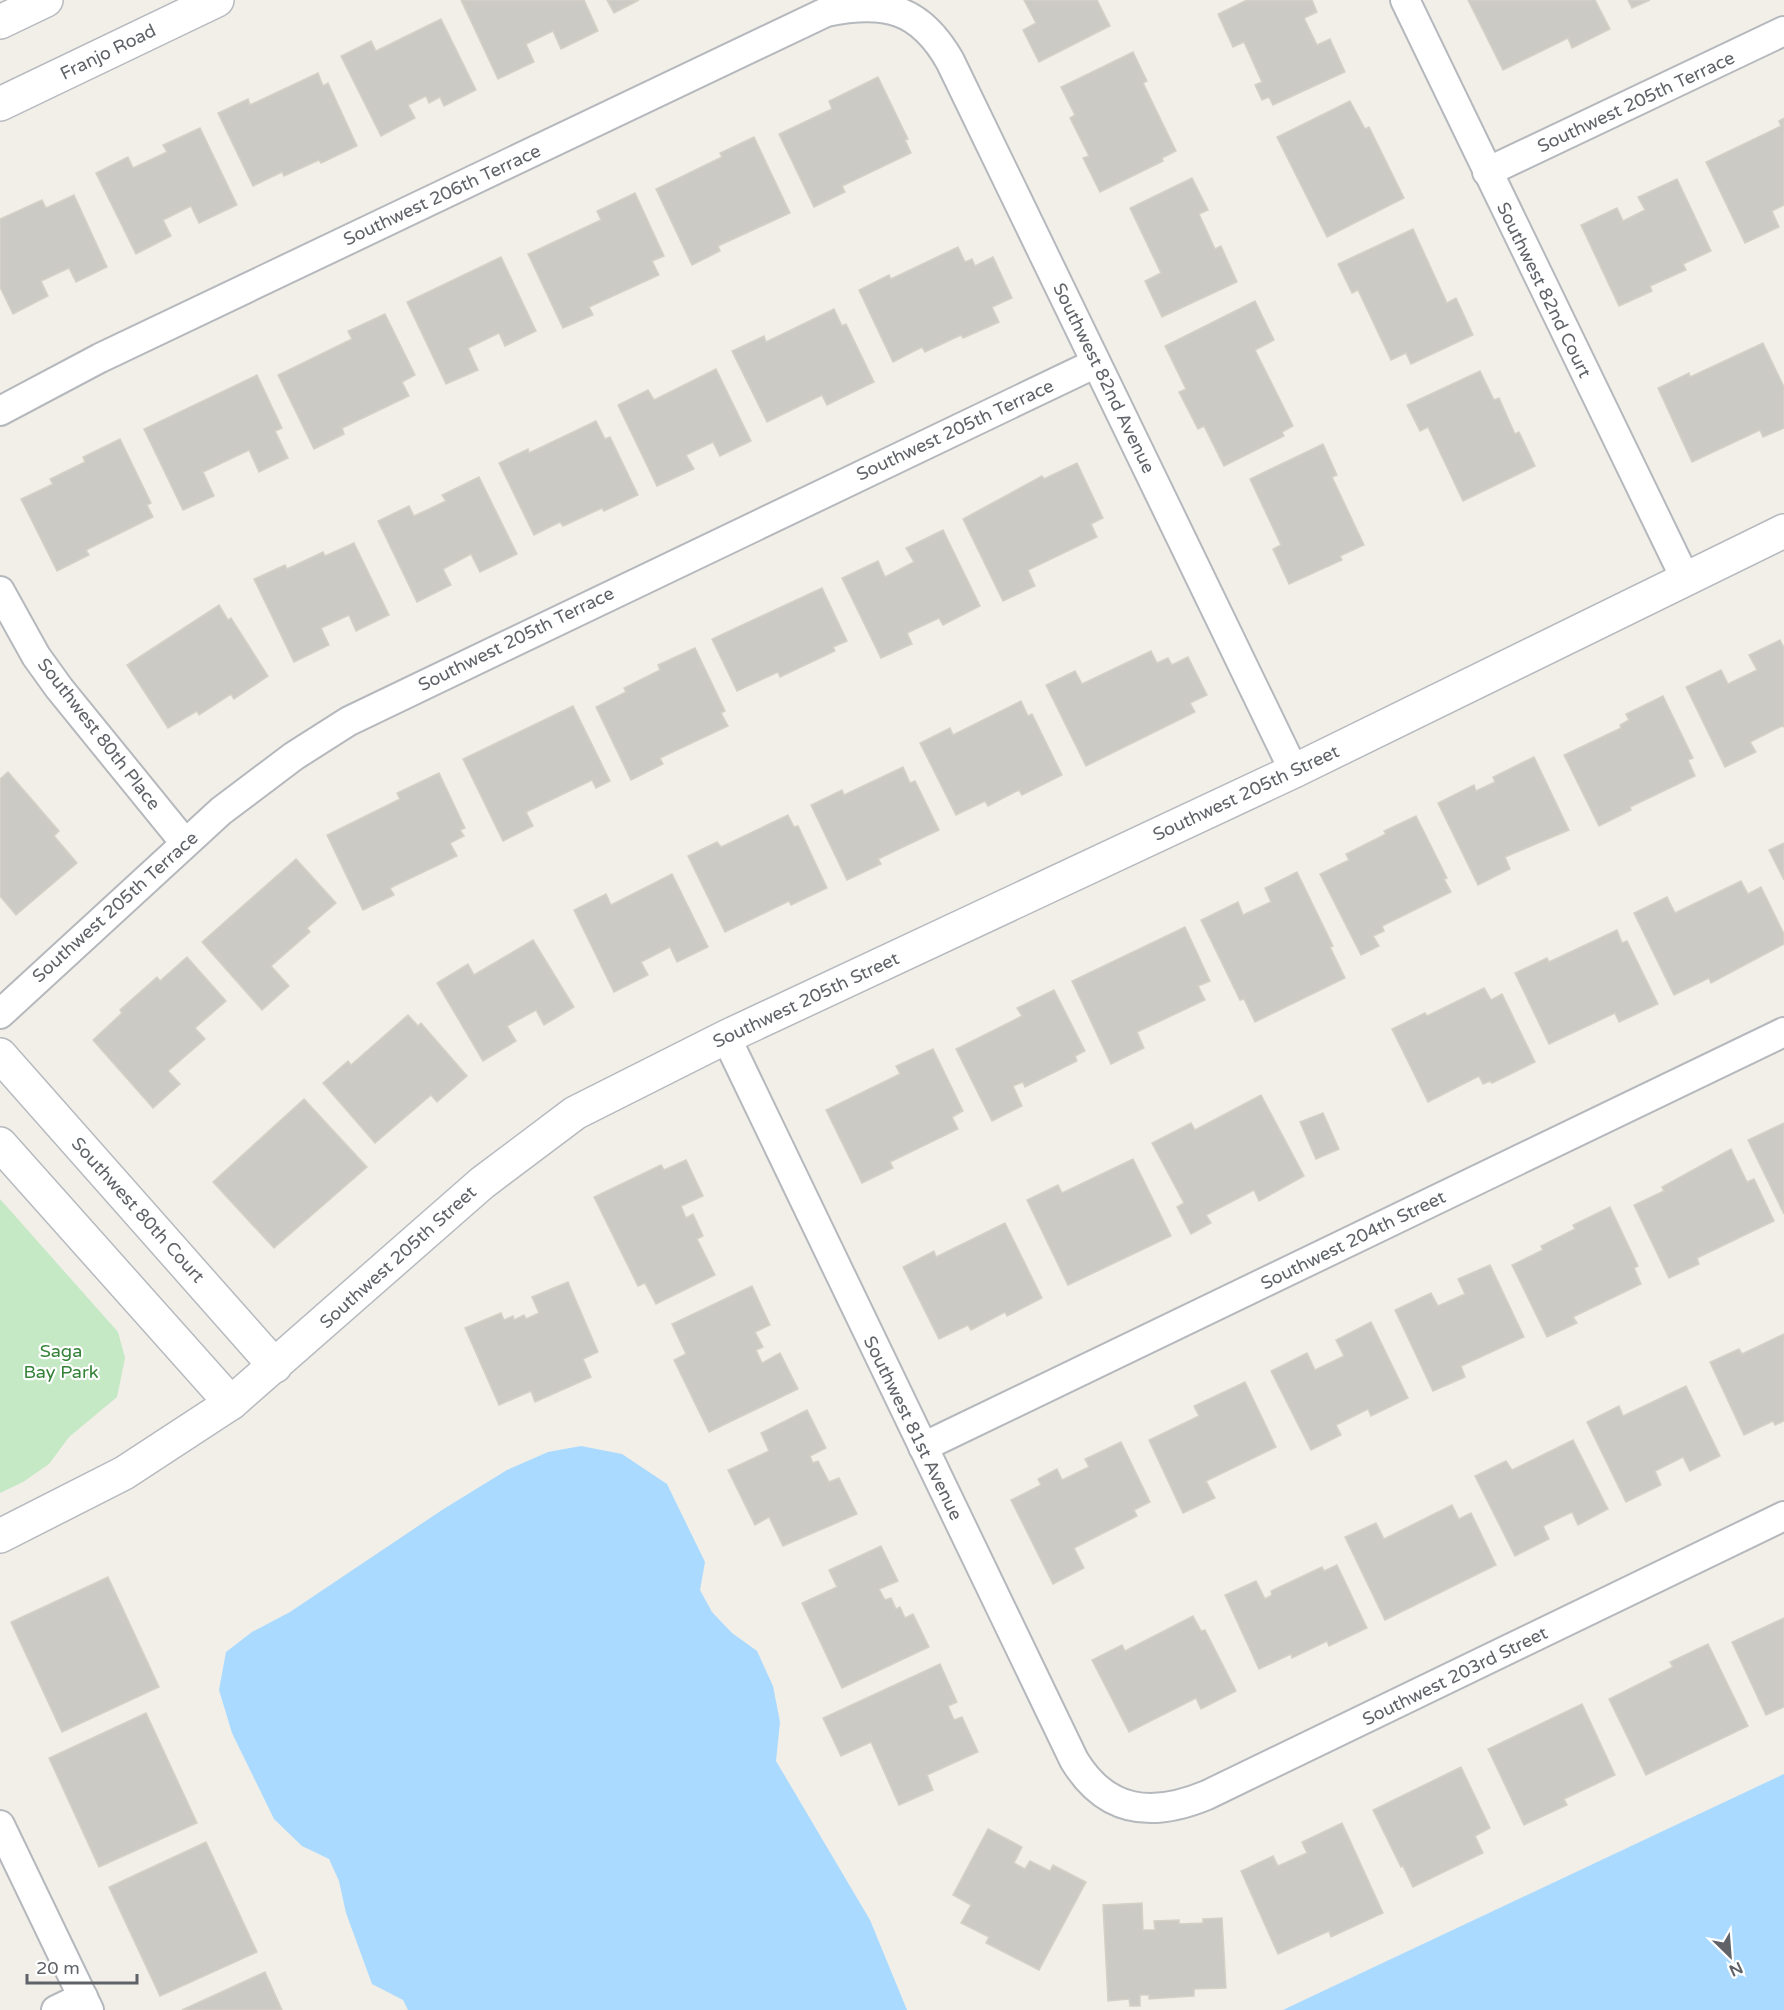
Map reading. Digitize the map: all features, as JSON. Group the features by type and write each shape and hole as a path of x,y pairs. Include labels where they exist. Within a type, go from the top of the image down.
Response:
{"street":[{"path":"0,22 46,0"},
{"name":"Franjo Road","path":"0,104 217,0"},
{"name":"Southwest 82nd Court","path":"1405,0 1685,578"},
{"name":"Southwest 206th Terrace","path":"0,411 100,358 826,12 860,3 891,4"},
{"name":"Southwest 82nd Avenue","path":"891,4 904,9 926,25 950,61 1294,771"},
{"name":"Southwest 205th Terrace","path":"1487,172 1784,31"},
{"name":"Southwest 205th Terrace","path":"0,1014 185,843 258,781 348,721 1096,363"},
{"name":"Southwest 205th Street","path":"0,1536 124,1473 231,1403 482,1183 549,1130 611,1092 1294,771 1784,531"},
{"name":"Southwest 80th Place","path":"0,591 36,656 58,688 185,843"},
{"name":"Southwest 204th Street","path":"923,1447 1784,1032"},
{"name":"Southwest 81st Avenue","path":"726,1037 1074,1760 1089,1783 1118,1804"},
{"name":"Southwest 80th Court","path":"0,1055 275,1366"},
{"path":"0,1144 231,1403"},
{"name":"Southwest 203rd Street","path":"1118,1804 1161,1808 1207,1795 1784,1516"},
{"path":"0,1825 86,2003 56,2010"}],"green space":[{"name":"Saga Bay Park","path":"0,1199 118,1332 125,1358 117,1397 69,1437 49,1464 23,1482 0,1493"}],"water":[{"path":"581,1446 622,1454 667,1484 705,1562 700,1590 712,1612 732,1633 757,1651 773,1686 780,1722 776,1761 870,1920 907,2010 408,2010 403,2000 372,1984 346,1913 339,1881 329,1859 302,1846 274,1819 232,1733 219,1690 226,1652 252,1632 290,1612 442,1510 507,1470 548,1452"},
{"path":"1784,1774 1784,2010 1283,2010 1304,2000"}],"building":[{"path":"461,0 584,0 598,31 561,49 553,31 526,44 534,62 498,79"},
{"path":"607,0 639,0 614,13"},
{"path":"1024,0 1097,0 1110,26 1039,62 1023,30 1036,23"},
{"path":"1247,0 1312,0 1317,12 1304,18 1317,45 1330,39 1345,72 1273,105 1269,97 1262,100 1255,85 1262,82 1244,42 1233,47 1218,14"},
{"path":"1468,0 1595,0 1610,29 1572,48 1568,38 1503,70"},
{"path":"1628,0 1650,0 1632,8"},
{"path":"441,19 476,90 444,106 440,97 429,103 426,96 408,105 415,118 381,136 341,56 371,41 376,51"},
{"path":"1133,52 1147,81 1143,83 1176,151 1162,158 1163,161 1100,192 1083,158 1089,156 1070,118 1075,115 1061,87"},
{"path":"318,73 323,86 328,83 357,146 321,163 319,160 284,176 282,172 253,186 218,113 248,99 250,105"},
{"path":"878,77 908,139 905,140 911,153 842,186 845,192 814,207 779,134 832,109 829,101"},
{"path":"1350,101 1365,129 1369,127 1404,198 1327,237 1277,137"},
{"path":"1784,118 1784,205 1772,211 1779,227 1745,243 1706,162 1781,126 1779,121"},
{"path":"200,128 237,205 199,223 191,206 163,220 171,236 136,254 96,173 128,157 133,168 167,152 163,145"},
{"path":"754,137 790,213 718,246 720,251 692,265 656,189 722,157 720,153"},
{"path":"1192,178 1208,210 1199,214 1215,249 1221,246 1237,282 1162,317 1145,281 1161,273 1130,208"},
{"path":"1677,179 1711,251 1683,264 1686,270 1650,286 1652,291 1619,306 1581,225 1617,208 1623,221 1645,210 1638,197"},
{"path":"635,193 664,256 652,261 659,275 589,307 593,315 563,328 528,254 601,220 597,211"},
{"path":"74,195 107,267 76,282 69,268 41,281 48,296 13,314 0,287 0,219 42,200 46,208"},
{"path":"1413,229 1447,303 1456,298 1473,335 1411,364 1406,353 1391,360 1358,290 1352,293 1338,264"},
{"path":"958,247 965,262 972,259 975,266 993,257 1012,298 992,307 999,322 963,338 961,335 925,352 922,347 893,362 859,290 889,275 891,279"},
{"path":"501,257 536,331 505,346 499,333 468,348 478,370 446,384 407,302"},
{"path":"1255,301 1274,340 1255,350 1293,426 1282,432 1284,436 1224,466 1204,426 1198,429 1179,392 1186,389 1165,346"},
{"path":"834,309 842,326 846,324 874,382 827,405 822,395 767,422 732,351 764,336 766,342"},
{"path":"385,314 415,375 402,382 409,396 342,428 344,434 314,449 278,375 352,339 348,331"},
{"path":"1763,343 1784,387 1784,428 1763,437 1760,430 1692,462 1658,388 1689,373 1690,377"},
{"path":"716,369 751,441 720,456 713,442 686,455 694,469 657,486 618,405 648,390 654,400"},
{"path":"1480,371 1494,400 1499,398 1515,434 1519,432 1535,466 1463,501 1428,427 1420,431 1407,405"},
{"path":"257,375 282,428 275,431 288,458 259,472 249,450 203,472 214,496 183,510 144,429"},
{"path":"596,421 605,439 610,437 638,495 563,526 560,522 534,535 499,463 528,449 529,453"},
{"path":"120,439 151,503 147,505 153,517 86,550 89,555 57,571 21,499 53,484 50,479 85,462 83,457"},
{"path":"1323,444 1337,475 1332,477 1364,545 1340,556 1342,560 1289,584 1273,549 1281,545 1250,479"},
{"path":"1077,463 1103,518 1091,524 1097,537 1028,570 1035,586 1003,601 963,519 1042,476 1044,479"},
{"path":"479,477 517,554 480,572 471,554 443,569 451,585 417,602 378,521 409,506 414,516 446,501 442,495"},
{"path":"943,530 980,606 943,625 939,618 907,633 912,644 881,658 842,578 878,561 885,577 914,562 906,548"},
{"path":"354,543 389,615 356,631 349,615 321,628 329,645 294,662 254,579 285,565 287,569 323,552 325,556"},
{"path":"822,588 847,641 833,647 835,651 780,677 778,672 737,691 712,639"},
{"path":"219,605 228,620 231,618 268,676 234,699 231,694 199,715 197,711 168,728 127,665"},
{"path":"1780,640 1784,648 1784,727 1750,742 1756,752 1725,767 1686,687 1721,670 1728,684 1757,670 1749,655"},
{"path":"695,648 725,711 721,713 728,726 660,758 663,764 631,780 596,707 626,692 624,688 660,670 658,665"},
{"path":"1151,651 1157,663 1168,658 1172,665 1188,657 1207,695 1190,703 1195,712 1086,766 1046,685 1075,671 1082,684"},
{"path":"1663,696 1693,758 1688,760 1695,776 1630,807 1631,810 1599,826 1564,755 1621,728 1620,725 1629,720 1626,714"},
{"path":"1021,701 1028,716 1032,714 1062,775 1022,795 1019,790 988,806 985,801 956,815 920,743 950,728 953,735"},
{"path":"573,706 610,781 596,788 592,780 526,812 533,826 503,841 463,759"},
{"path":"1534,757 1569,830 1505,857 1510,869 1478,885 1438,803 1474,785 1476,791 1495,782 1493,777"},
{"path":"903,767 910,783 915,781 939,830 878,859 881,864 847,880 811,805 842,790 844,795"},
{"path":"8,772 59,831 54,836 77,863 16,915 0,896 0,779"},
{"path":"439,773 465,828 460,830 464,836 450,843 457,856 390,888 394,895 363,910 327,835 400,799 397,793"},
{"path":"788,815 794,827 798,826 827,888 791,905 789,901 725,932 688,856 717,842 721,847"},
{"path":"1416,816 1447,878 1444,879 1451,892 1382,926 1384,931 1373,936 1379,946 1361,955 1320,874 1349,860 1346,854 1386,834 1384,831"},
{"path":"1784,843 1784,880 1769,850"},
{"path":"296,859 336,903 307,928 310,932 271,966 289,986 262,1010 202,942"},
{"path":"1297,872 1333,946 1330,947 1345,978 1255,1022 1244,999 1240,1000 1201,920 1238,902 1243,915 1271,902 1265,888"},
{"path":"672,874 708,947 677,962 670,947 641,962 648,975 614,992 574,910 606,894 611,905"},
{"path":"1741,881 1748,894 1761,887 1784,934 1784,944 1711,983 1709,978 1674,995 1634,913 1667,897 1675,913"},
{"path":"1185,927 1210,981 1198,986 1205,1000 1137,1032 1144,1048 1111,1064 1072,981"},
{"path":"1617,930 1622,943 1627,941 1658,1004 1619,1022 1615,1013 1549,1044 1515,973 1547,958 1549,962"},
{"path":"533,940 574,1007 544,1025 536,1010 507,1026 516,1041 483,1061 437,983 468,964 474,975"},
{"path":"187,957 226,1001 195,1028 205,1039 168,1071 180,1084 153,1108 93,1040 122,1013 120,1010 157,977 160,981"},
{"path":"1484,988 1491,1000 1502,994 1535,1062 1492,1083 1490,1081 1483,1084 1479,1076 1428,1102 1392,1029 1425,1013 1427,1016"},
{"path":"1054,990 1085,1051 1075,1056 1077,1061 1025,1087 1023,1082 1013,1086 1022,1106 992,1121 956,1049 1022,1016 1017,1008"},
{"path":"408,1015 418,1026 421,1023 467,1076 437,1102 431,1095 375,1143 323,1083 348,1061 351,1065"},
{"path":"933,1049 963,1111 952,1117 958,1129 890,1162 893,1168 862,1183 826,1110 900,1074 896,1066"},
{"path":"1261,1095 1304,1176 1259,1201 1254,1190 1206,1215 1211,1223 1191,1234 1177,1207 1184,1203 1152,1143 1191,1123 1195,1130"},
{"path":"304,1099 367,1167 274,1248 213,1182"},
{"path":"1323,1113 1339,1149 1316,1159 1300,1122"},
{"path":"1784,1123 1784,1214 1748,1140"},
{"path":"1731,1149 1747,1182 1754,1179 1774,1221 1697,1258 1699,1264 1669,1278 1634,1205 1664,1191 1662,1187"},
{"path":"1133,1159 1171,1236 1068,1285 1027,1200 1058,1185 1062,1193"},
{"path":"686,1160 703,1196 681,1206 686,1218 693,1214 703,1236 697,1239 715,1275 656,1304 645,1283 638,1286 594,1197 661,1165 664,1170"},
{"path":"1610,1207 1638,1266 1634,1268 1641,1284 1573,1317 1577,1323 1547,1337 1512,1265 1543,1250 1541,1246 1575,1229 1573,1225"},
{"path":"1005,1223 1042,1298 1007,1316 1005,1312 971,1330 968,1325 939,1339 903,1267 934,1251 936,1257"},
{"path":"1490,1265 1524,1337 1461,1366 1465,1377 1433,1391 1395,1310 1431,1293 1438,1306 1465,1294 1458,1279"},
{"path":"568,1282 598,1352 583,1359 591,1377 535,1402 531,1391 499,1405 465,1328 501,1313 504,1320 513,1316 514,1320 524,1315 526,1319 539,1313 532,1297"},
{"path":"752,1286 770,1325 755,1332 763,1347 756,1350 762,1363 780,1353 798,1389 709,1432 674,1360 686,1354 672,1324"},
{"path":"1371,1322 1408,1398 1371,1416 1368,1409 1336,1425 1341,1435 1311,1450 1271,1371 1307,1353 1315,1370 1344,1356 1336,1340"},
{"path":"1784,1334 1784,1421 1775,1425 1773,1421 1744,1435 1710,1362 1739,1349 1742,1354"},
{"path":"1245,1382 1276,1447 1206,1481 1215,1498 1183,1513 1149,1440 1199,1416 1194,1406"},
{"path":"1686,1386 1720,1456 1690,1471 1683,1457 1655,1471 1661,1485 1626,1502 1587,1422 1619,1406 1623,1416"},
{"path":"807,1410 826,1448 810,1456 813,1463 818,1461 829,1482 839,1478 857,1514 783,1546 769,1517 755,1525 728,1470 769,1451 761,1433"},
{"path":"1573,1440 1608,1509 1578,1525 1572,1512 1543,1526 1549,1539 1515,1556 1475,1476 1506,1461 1512,1470"},
{"path":"1121,1442 1150,1502 1134,1510 1137,1516 1074,1548 1084,1568 1053,1584 1011,1500 1041,1485 1038,1479 1057,1469 1062,1480 1089,1467 1085,1459"},
{"path":"1452,1505 1459,1519 1471,1513 1496,1565 1385,1620 1345,1537 1376,1523 1384,1539"},
{"path":"881,1546 898,1581 879,1589 885,1600 891,1598 896,1609 900,1607 905,1618 913,1614 929,1647 842,1688 802,1603 837,1587 829,1570"},
{"path":"1337,1565 1367,1628 1329,1646 1327,1641 1292,1658 1291,1654 1259,1669 1225,1595 1256,1581 1265,1599 1272,1595 1271,1591 1322,1567 1324,1571"},
{"path":"108,1577 159,1687 62,1732 11,1622"},
{"path":"1193,1616 1201,1631 1205,1630 1236,1691 1201,1709 1196,1698 1129,1732 1092,1660 1122,1645 1125,1651"},
{"path":"1784,1618 1784,1707 1766,1715 1732,1642"},
{"path":"1708,1644 1748,1726 1646,1775 1609,1699 1673,1667 1670,1662"},
{"path":"940,1664 957,1702 948,1706 954,1720 962,1717 978,1752 927,1775 933,1790 899,1805 871,1742 841,1756 823,1718"},
{"path":"1582,1704 1615,1775 1564,1799 1567,1805 1524,1825 1488,1749"},
{"path":"146,1713 197,1823 99,1867 49,1758"},
{"path":"1461,1767 1490,1828 1475,1836 1483,1853 1413,1887 1373,1810"},
{"path":"1342,1823 1383,1913 1331,1937 1329,1931 1278,1954 1241,1871 1273,1856 1278,1866 1307,1853 1302,1842"},
{"path":"988,1829 1022,1847 1014,1863 1025,1869 1030,1861 1050,1871 1053,1865 1086,1882 1039,1970 986,1943 989,1937 961,1923 971,1905 953,1895"},
{"path":"206,1842 257,1952 160,1996 109,1887"},
{"path":"1142,1903 1143,1930 1155,1930 1154,1921 1179,1920 1179,1924 1203,1923 1203,1919 1222,1918 1226,1988 1194,1989 1194,1996 1149,1999 1149,1995 1140,1995 1140,2006 1130,2006 1129,1999 1108,2001 1103,1905"},
{"path":"265,1972 282,2010 182,2010"}]}
